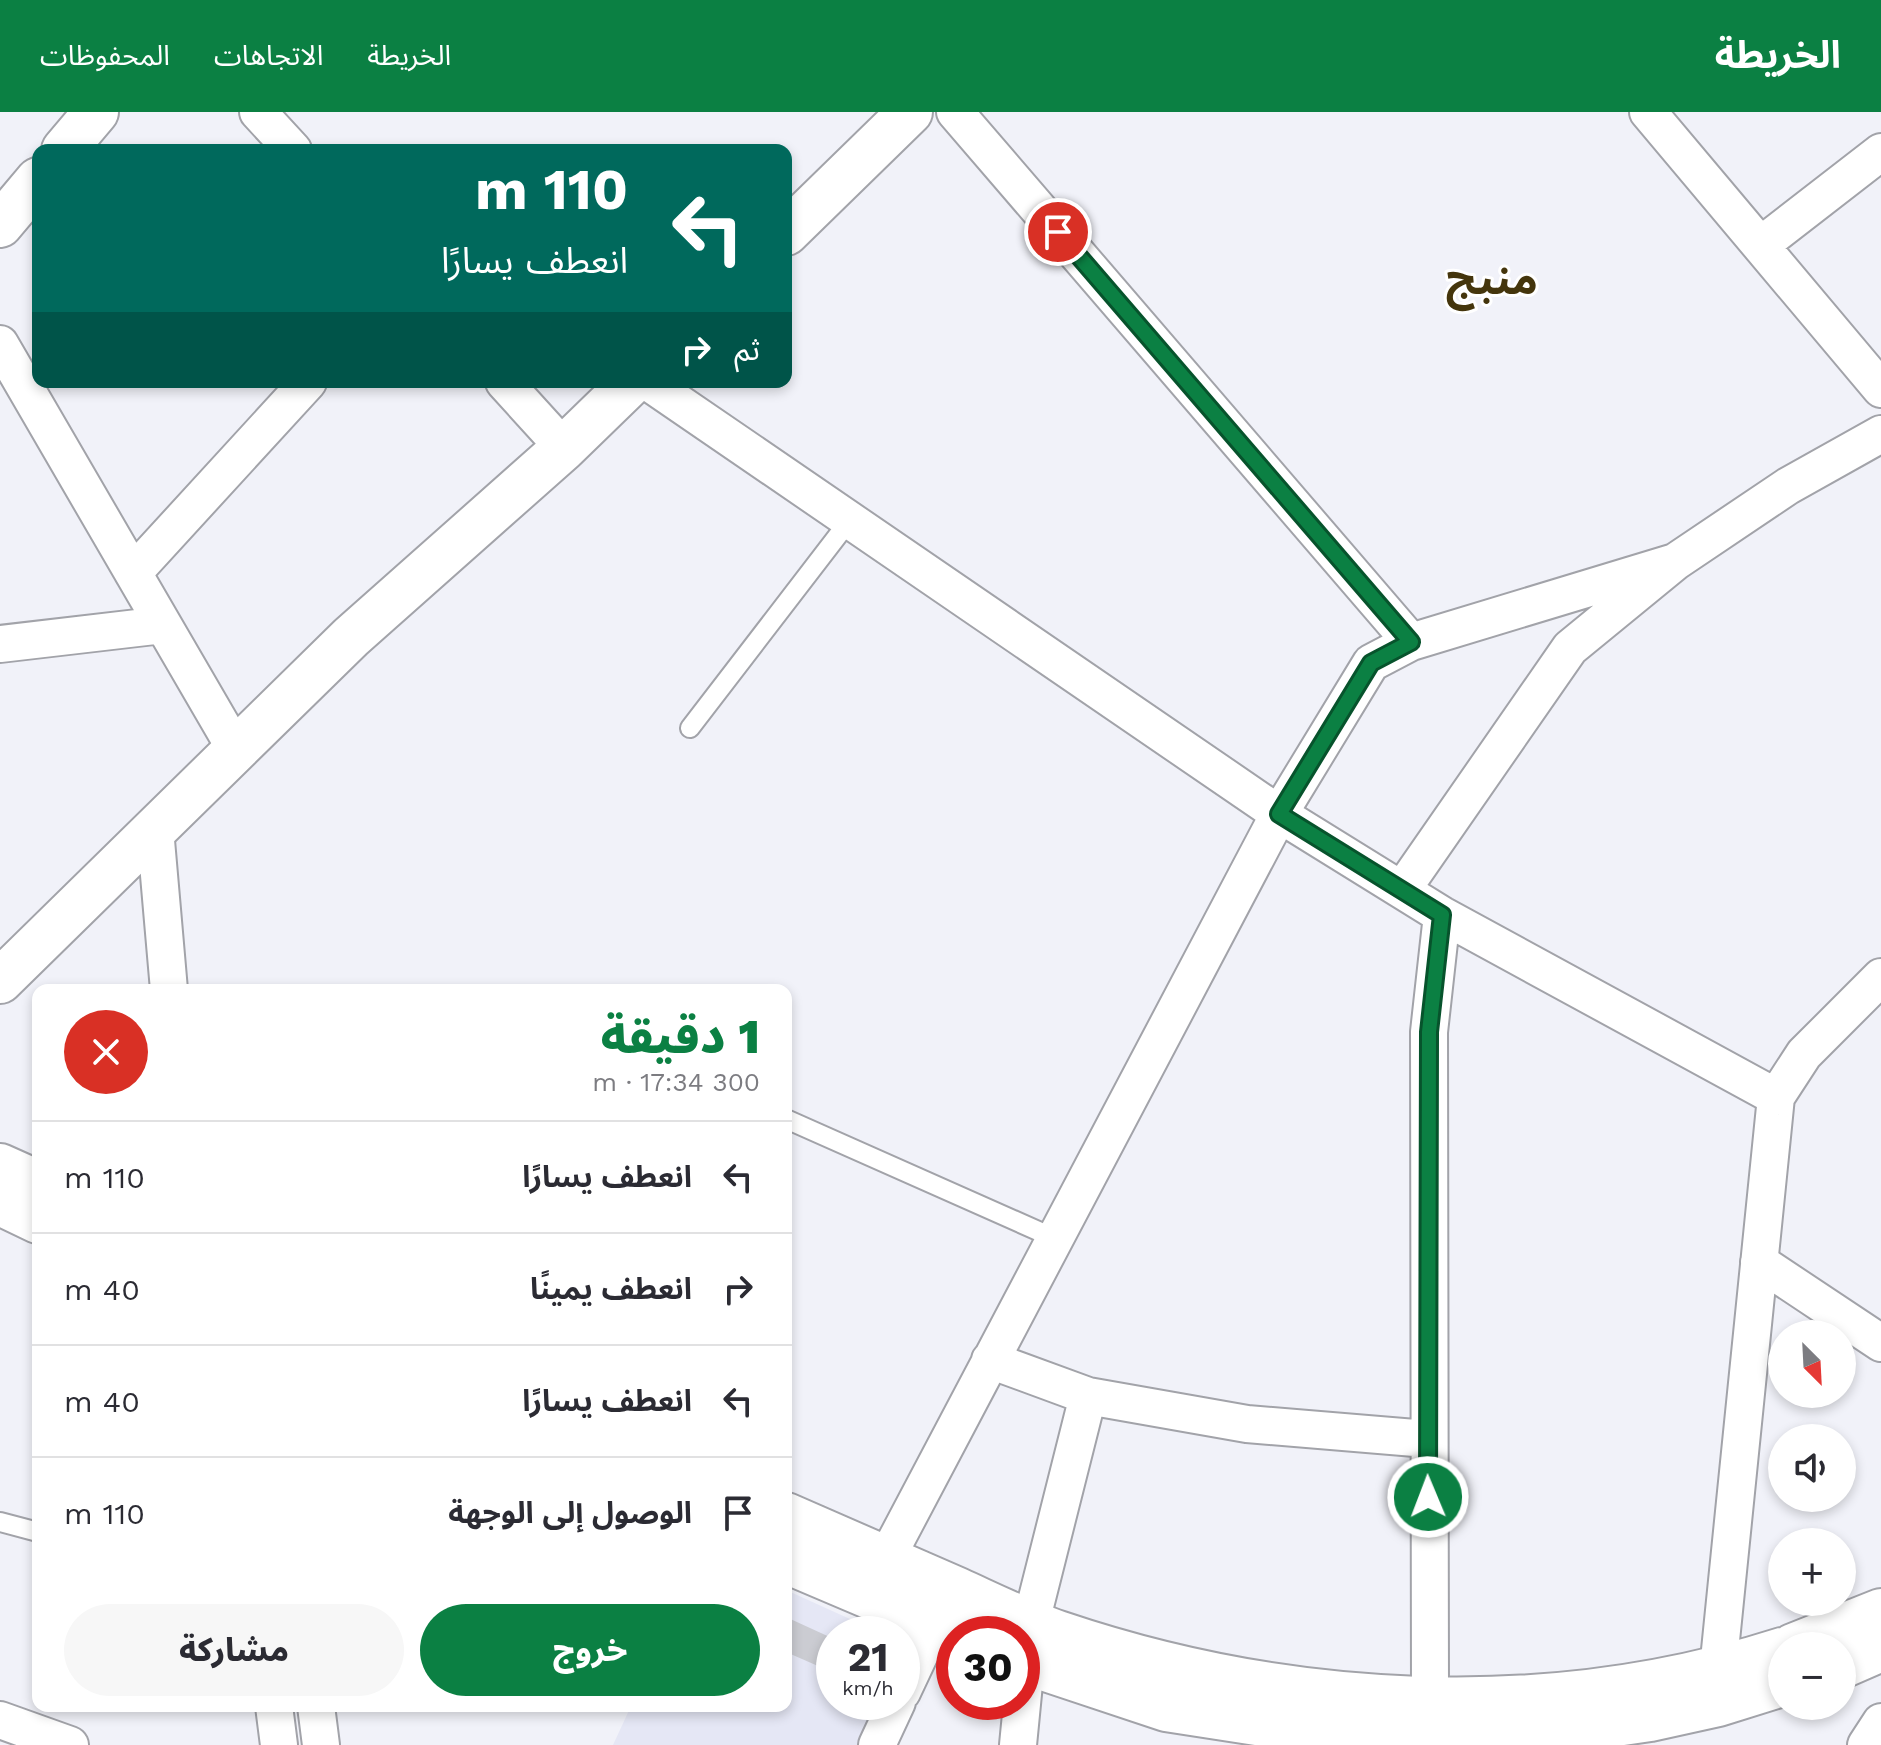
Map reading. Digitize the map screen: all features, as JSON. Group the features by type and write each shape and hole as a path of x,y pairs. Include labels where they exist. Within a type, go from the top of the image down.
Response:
{"main road":[{"path":"69,144 96,112"},
{"path":"792,227 910,112"},
{"path":"0,225 32,187"},
{"path":"0,981 351,637 564,448 626,388"},
{"path":"0,1166 32,1180"},
{"path":"0,1203 32,1218"},
{"path":"792,1518 886,1559 975,1616"},
{"path":"792,1564 936,1625"},
{"path":"1828,1632 1881,1611"},
{"path":"1856,1660 1881,1649"},
{"path":"1040,1651 1352,1695 1430,1699 1543,1697 1644,1685 1718,1670 1768,1654"},
{"path":"1040,1655 1166,1709 1349,1735 1432,1742 1491,1742 1650,1719 1718,1704 1768,1688"}],"street":[{"path":"258,112 287,144"},
{"path":"955,112 1411,642"},
{"path":"1648,112 1881,389"},
{"path":"1761,245 1881,152"},
{"path":"0,344 236,750"},
{"path":"133,573 303,388"},
{"path":"509,388 564,448"},
{"path":"657,388 1279,814 1442,915 1776,1097"},
{"path":"1402,890 1570,648 1675,562 1788,486 1881,434"},
{"path":"886,1559 1279,814 1371,663 1411,642 1675,562"},
{"path":"0,644 163,625"},
{"path":"155,829 168,984"},
{"path":"1430,1699 1427,1439 1429,1032 1442,915"},
{"path":"1718,1670 1776,1097 1804,1054 1881,977"},
{"path":"1759,1262 1881,1343"},
{"path":"990,1360 1088,1396 1247,1424 1427,1439"},
{"path":"1034,1616 1088,1396"},
{"path":"920,1666 936,1643"},
{"path":"275,1712 279,1745"},
{"path":"317,1712 321,1745"},
{"path":"0,1720 70,1745"},
{"path":"877,1745 889,1720"},
{"path":"1018,1745 1020,1720"},
{"path":"1866,1745 1881,1722"}],"lane":[{"path":"690,728 849,521"},
{"path":"792,1122 1054,1238"},
{"path":"0,1522 32,1530"}],"shaded area":[{"path":"792,1593 843,1616 816,1616 816,1720 872,1720 859,1745 613,1745 628,1712 792,1712"}],"building":[{"path":"792,1620 816,1631 816,1665 792,1655"}],"district":[{"name":"منبج","path":"1492,279"}],"route":[{"path":"1058,232 1411,642 1371,663 1279,814 1442,915 1429,1032 1428,1497"}]}
